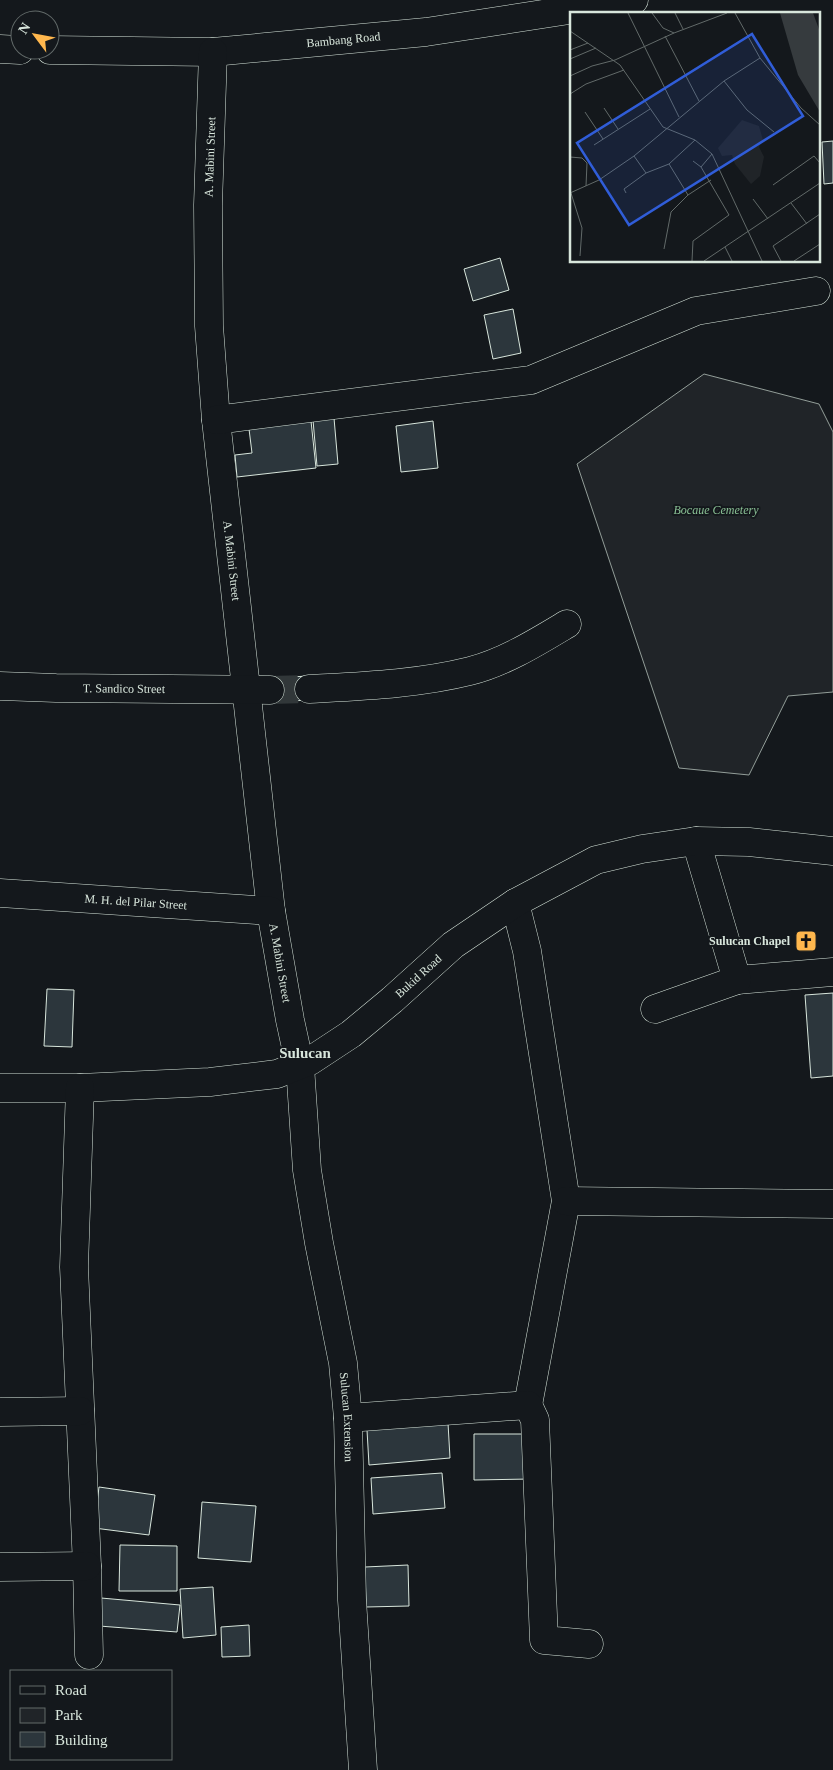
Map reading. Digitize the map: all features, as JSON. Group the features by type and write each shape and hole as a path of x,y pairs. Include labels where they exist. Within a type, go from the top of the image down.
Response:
{"street":[{"name":"Bambang Road","path":"60,50 213,52 426,32 634,0"},
{"name":"A. Mabini Street","path":"213,52 208,205 209,326 216,420 258,690 271,911 300,1066"},
{"path":"216,420 531,380 696,311 816,291"},
{"path":"309,689 370,686 472,671 521,652 567,624"},
{"name":"T. Sandico Street","path":"0,686 258,690"},
{"path":"696,841 737,980"},
{"name":"Bukid Road","path":"0,1088 80,1088 210,1082 277,1074 300,1066 351,1034 453,945 515,903 596,860 642,849 696,841 749,842 833,851"},
{"name":"M. H. del Pilar Street","path":"0,893 271,911"},
{"path":"515,903 527,950 566,1201 528,1405 535,1420 544,1640 589,1644"},
{"path":"655,1008 737,980 833,972"},
{"name":"Sulucan Extension","path":"300,1066 307,1170 319,1243 343,1363 348,1418 352,1600 363,1770"},
{"path":"80,1088 74,1267 89,1655"},
{"path":"566,1201 833,1204"},
{"path":"348,1418 528,1405"},
{"path":"0,1412 80,1411"},
{"path":"0,1567 87,1566"}],"green space":[{"name":"Bocaue Cemetery","path":"704,374 819,404 833,432 833,692 788,696 749,775 679,768 577,464"}],"building":[{"path":"833,141 833,183 824,184 822,142"},
{"path":"500,258 509,290 473,301 464,269"},
{"path":"513,309 521,353 493,359 484,315"},
{"path":"334,418 338,464 317,466 313,420"},
{"path":"311,421 316,468 237,477 235,455 252,453 249,429"},
{"path":"433,421 438,468 401,472 396,426"},
{"path":"309,676 310,700 270,702 269,678"},
{"path":"47,989 74,990 72,1047 44,1046"},
{"path":"833,993 833,1076 811,1078 805,995"},
{"path":"448,1423 450,1458 369,1465 367,1430"},
{"path":"474,1434 530,1434 531,1479 474,1480"},
{"path":"442,1473 445,1508 373,1514 371,1478"},
{"path":"99,1487 155,1495 149,1535 94,1528"},
{"path":"202,1502 256,1506 251,1562 198,1558"},
{"path":"120,1545 177,1546 177,1591 119,1591"},
{"path":"408,1565 409,1606 366,1607 365,1567"},
{"path":"213,1587 216,1635 183,1638 180,1589"},
{"path":"101,1598 180,1605 177,1632 99,1626"},
{"path":"249,1625 250,1656 222,1657 221,1627"}],"tunnel":[{"path":"270,690 309,689"}],"place":[{"name":"Sulucan Chapel","path":"806,941"}],"district":[{"name":"Sulucan","path":"305,1053"}]}
